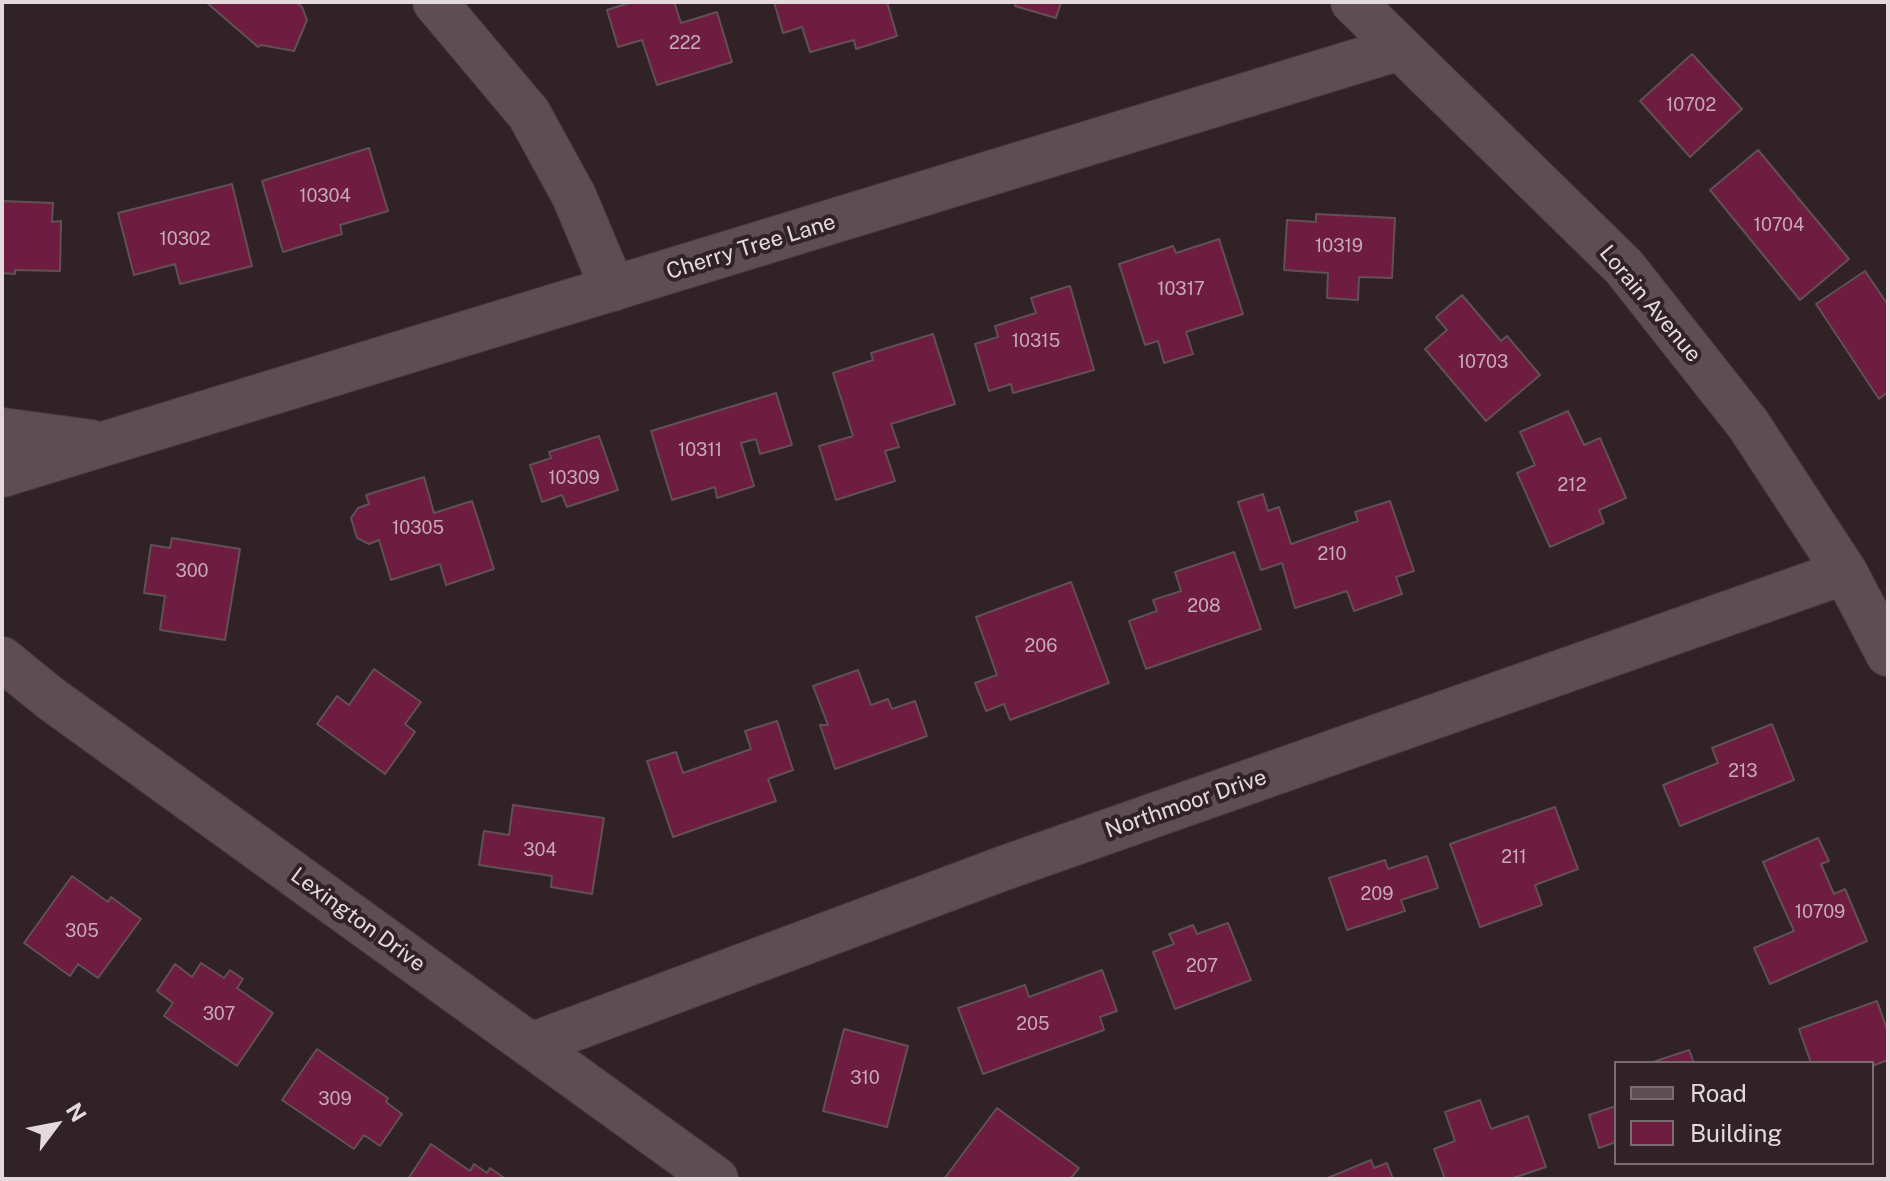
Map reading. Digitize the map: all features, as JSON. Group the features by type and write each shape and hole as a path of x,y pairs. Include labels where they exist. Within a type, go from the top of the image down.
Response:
{"street":[{"path":"435,2 529,114 574,196 613,289"},
{"name":"Lorain Avenue","path":"1353,2 1624,267 1748,424 1845,572 1888,654"},
{"name":"Cherry Tree Lane","path":"2,475 1400,48"},
{"name":"Cherry Tree Lane","path":"2,430 102,443"},
{"name":"Northmoor Drive","path":"531,1045 1004,868 1845,572"},
{"name":"Lexington Drive","path":"2,659 63,707 716,1179"}],"building":[{"path":"206,2 296,2 302,7 307,20 294,51 258,47"},
{"path":"632,2 674,2 681,23 717,12 732,62 657,85 642,40 618,47 607,10"},
{"path":"774,2 887,2 897,36 856,49 854,40 810,52 802,27 783,33"},
{"path":"1016,2 1061,2 1056,18 1015,6"},
{"path":"1692,54 1742,109 1690,157 1640,101"},
{"path":"369,148 388,211 340,225 342,234 283,252 262,181"},
{"path":"1758,150 1849,259 1800,300 1710,190"},
{"path":"232,184 252,266 180,284 175,264 134,275 118,213"},
{"path":"2,201 53,203 52,222 61,221 60,271 15,270 15,274 2,273"},
{"path":"1316,214 1395,218 1392,278 1359,277 1358,300 1327,298 1328,273 1284,270 1287,220 1316,222"},
{"path":"1219,239 1243,314 1186,332 1193,354 1164,363 1158,341 1145,345 1119,264 1173,246 1176,253"},
{"path":"1865,271 1888,305 1888,392 1879,399 1816,304"},
{"path":"1070,286 1094,370 1013,393 1011,384 989,391 975,344 998,337 995,326 1036,313 1031,298"},
{"path":"1462,295 1501,341 1507,336 1540,375 1486,421 1425,349 1447,330 1436,317"},
{"path":"933,334 955,404 891,424 899,447 885,451 895,481 836,500 819,446 853,436 833,373 873,360 871,353"},
{"path":"776,393 792,445 760,454 756,439 741,443 754,486 717,498 715,487 672,500 651,431"},
{"path":"1568,411 1584,445 1600,438 1626,498 1599,510 1604,523 1550,547 1517,473 1535,465 1520,432"},
{"path":"599,436 618,490 567,507 562,495 542,502 530,465 551,458 549,452"},
{"path":"424,477 434,513 472,501 494,569 446,585 440,564 391,580 379,540 369,544 357,538 351,518 358,508 369,504 366,495"},
{"path":"1263,494 1268,511 1279,507 1291,544 1358,521 1355,512 1390,501 1414,571 1396,577 1402,594 1354,611 1347,591 1295,608 1282,563 1261,570 1238,502"},
{"path":"172,538 240,549 225,640 160,630 165,596 144,593 151,545 170,548"},
{"path":"1234,552 1261,629 1146,669 1129,621 1157,611 1153,600 1181,591 1175,572"},
{"path":"1071,582 1109,683 1010,720 1004,704 986,711 975,683 997,675 976,617"},
{"path":"374,669 421,702 405,724 415,732 385,774 317,724 337,696 349,705"},
{"path":"858,670 871,705 888,699 892,709 915,701 927,736 835,769 820,725 828,725 813,686"},
{"path":"777,721 793,770 768,779 776,801 673,837 647,761 676,752 683,773 751,749 745,731"},
{"path":"1772,724 1794,780 1680,826 1663,785 1718,763 1712,748"},
{"path":"513,805 604,818 592,894 551,887 552,876 479,865 484,831 509,835"},
{"path":"1555,807 1578,869 1535,885 1542,905 1480,927 1450,844"},
{"path":"1818,838 1829,861 1821,864 1834,894 1845,889 1867,941 1770,984 1754,948 1794,931 1763,862"},
{"path":"1427,856 1438,888 1401,900 1405,911 1347,930 1329,878 1385,860 1388,869"},
{"path":"72,876 108,902 111,897 141,919 98,978 78,964 70,976 24,943"},
{"path":"1228,923 1251,980 1175,1009 1153,952 1174,944 1169,934 1193,925 1197,934"},
{"path":"201,963 224,978 230,970 243,979 237,988 273,1013 237,1066 164,1016 173,1003 157,991 175,964 192,977"},
{"path":"1102,970 1117,1011 1100,1017 1104,1030 983,1074 958,1008 1025,985 1029,997"},
{"path":"1877,1001 1888,1032 1888,1060 1874,1065 1874,1061 1810,1061 1799,1029"},
{"path":"844,1029 908,1046 887,1127 823,1111"},
{"path":"317,1049 388,1098 386,1102 402,1114 380,1146 364,1135 354,1149 282,1100"},
{"path":"1689,1050 1693,1061 1656,1061"},
{"path":"1480,1100 1491,1129 1528,1116 1546,1167 1510,1179 1445,1179 1434,1149 1455,1141 1445,1112"},
{"path":"1614,1107 1614,1143 1599,1148 1589,1115"},
{"path":"997,1108 1079,1168 1070,1179 944,1179"},
{"path":"431,1144 470,1171 474,1164 487,1173 490,1168 503,1177 408,1179"},
{"path":"1371,1160 1374,1168 1387,1163 1393,1179 1325,1179"}]}
